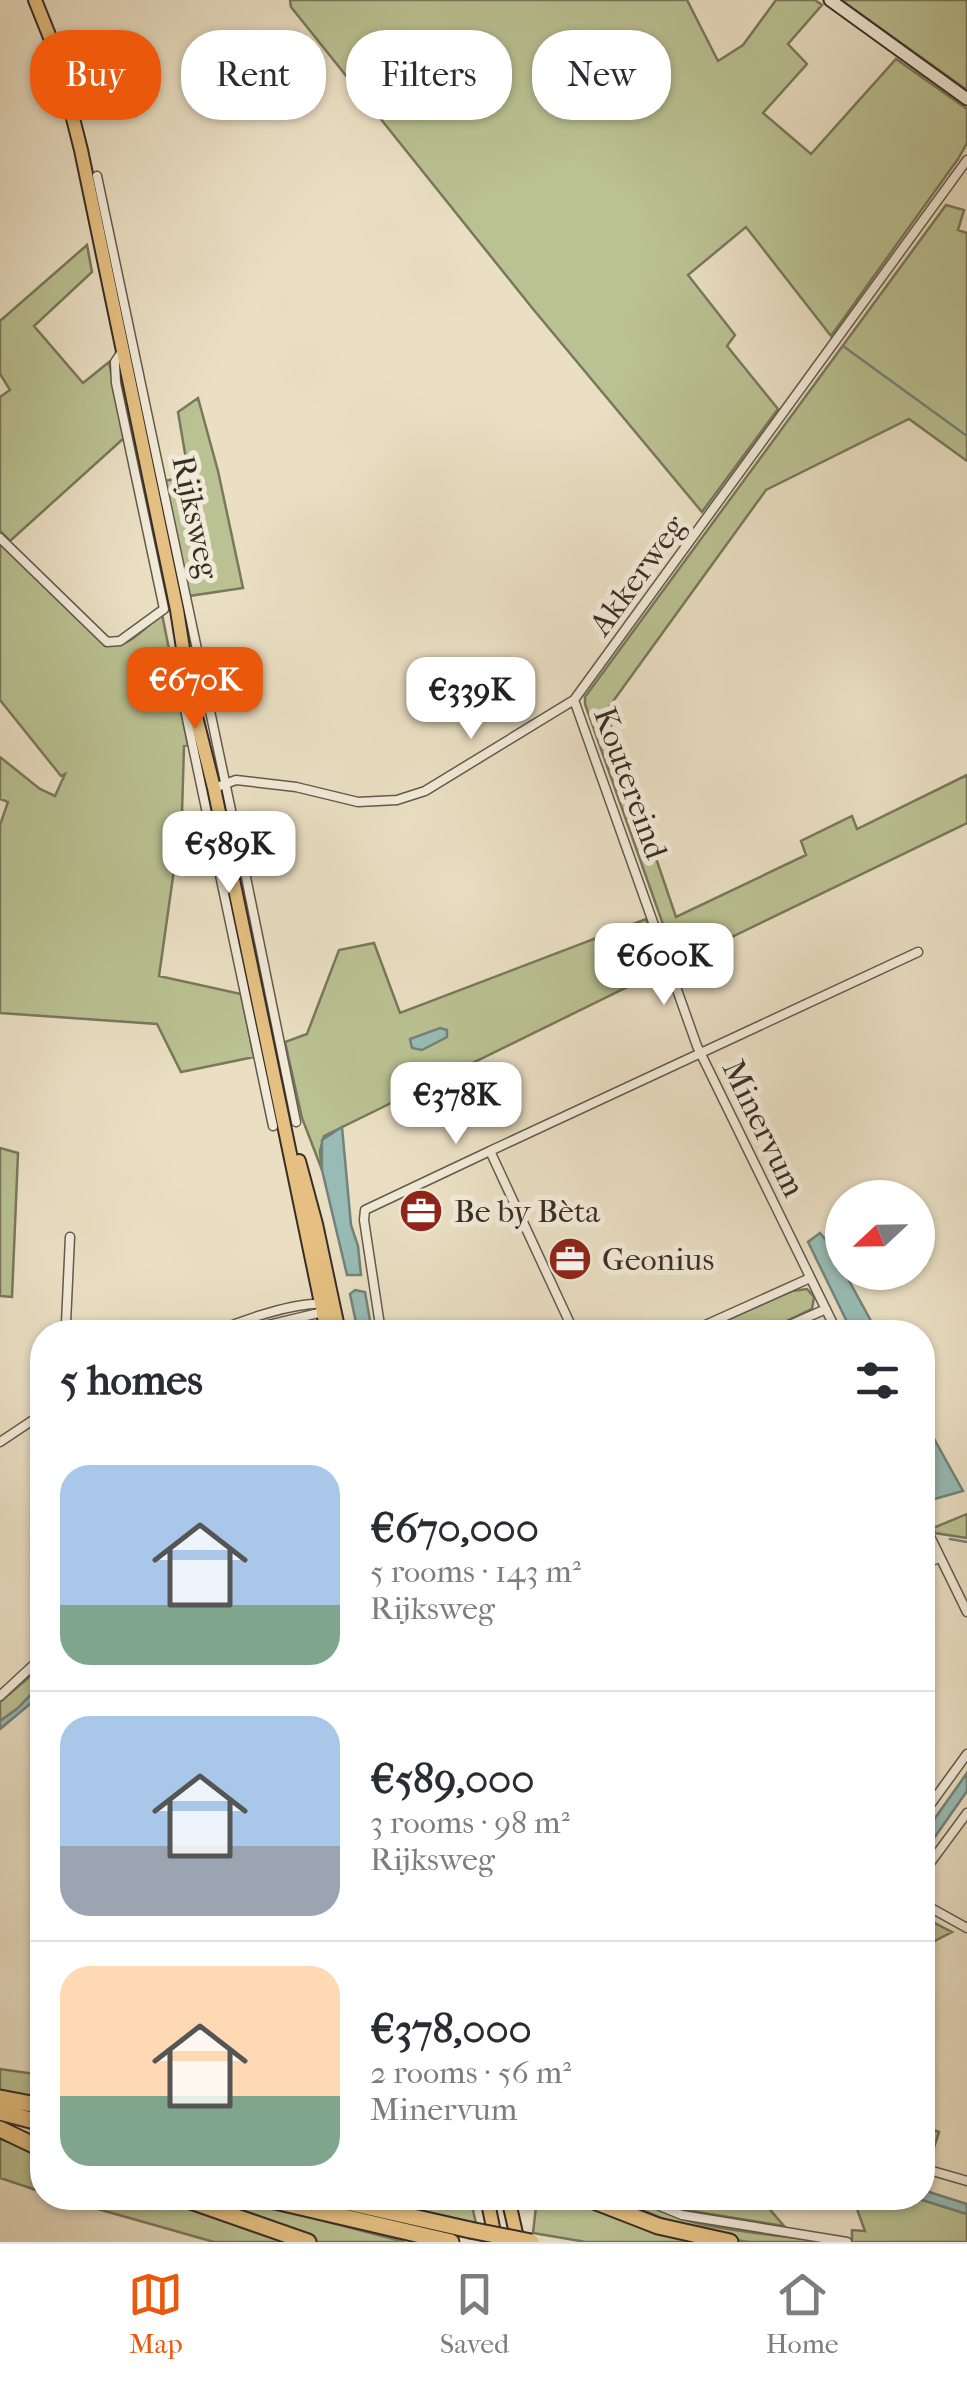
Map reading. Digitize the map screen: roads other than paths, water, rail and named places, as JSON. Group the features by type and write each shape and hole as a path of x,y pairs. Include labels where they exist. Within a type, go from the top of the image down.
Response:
{"highway":[{"path":"0,2098 30,2104"},
{"path":"0,2112 30,2120"},
{"path":"0,2128 30,2135"},
{"path":"0,2128 30,2143"},
{"path":"216,2210 308,2242"},
{"path":"314,2210 451,2242"},
{"path":"382,2210 532,2242"},
{"path":"617,2210 658,2226 730,2242"}],"main road":[{"name":"Rijksweg","path":"35,0 61,68 94,179 128,349 170,610 219,785 254,949 258,1014 286,1127"},
{"path":"286,1127 326,1320"},
{"path":"326,1307 333,1320"},
{"path":"489,2210 496,2242"},
{"path":"511,2210 518,2242"}],"street":[{"path":"830,0 967,99"},
{"name":"Akkerweg","path":"219,785 236,780 296,787 358,802 397,800 425,791 574,700 967,160"},
{"name":"Rijksweg","path":"128,349 219,785 232,814"},
{"path":"0,538 107,642 120,642 170,610"},
{"name":"Rijksweg","path":"194,692 182,695 258,1014"},
{"name":"Koutereind","path":"574,700 700,1054"},
{"name":"Rijksweg","path":"238,838 286,1127"},
{"name":"Minervum","path":"379,1320 365,1210 918,952"},
{"name":"Minervum","path":"700,1054 831,1320"},
{"path":"490,1152 568,1320"},
{"path":"66,1320 70,1237"},
{"path":"717,1320 810,1278"},
{"path":"253,1320 326,1307"},
{"path":"281,1320 326,1307"},
{"path":"801,1320 826,1309"},
{"path":"0,1442 30,1422"},
{"path":"935,1547 967,1612"},
{"path":"935,1560 940,1558"},
{"path":"0,1696 30,1667"},
{"path":"935,1798 967,1754"},
{"path":"935,1856 967,1813"},
{"path":"935,1910 967,1928"},
{"path":"935,2172 967,2181"},
{"path":"670,2210 847,2242"}],"water":[{"path":"626,944 632,957 604,969 603,954"},
{"path":"440,1028 447,1030 447,1037 422,1050 412,1048 410,1039"},
{"path":"342,1127 351,1225 361,1275 347,1275 322,1170 322,1140"},
{"path":"820,1233 825,1239 825,1277 808,1242"},
{"path":"355,1290 365,1292 370,1320 355,1320 350,1294"},
{"path":"831,1290 854,1290 870,1320 846,1320"},
{"path":"935,1440 963,1491 935,1499"},
{"path":"30,1695 30,1704 0,1729 0,1721"},
{"path":"967,1773 967,1791 935,1837 935,1818"},
{"path":"935,2194 967,2204 967,2214 935,2204"}],"waterway":[{"path":"843,346 967,436"},
{"path":"950,1539 967,1542"}],"place":[{"name":"Be by Bèta","path":"421,1211"},
{"name":"Geonius","path":"570,1259"}]}
